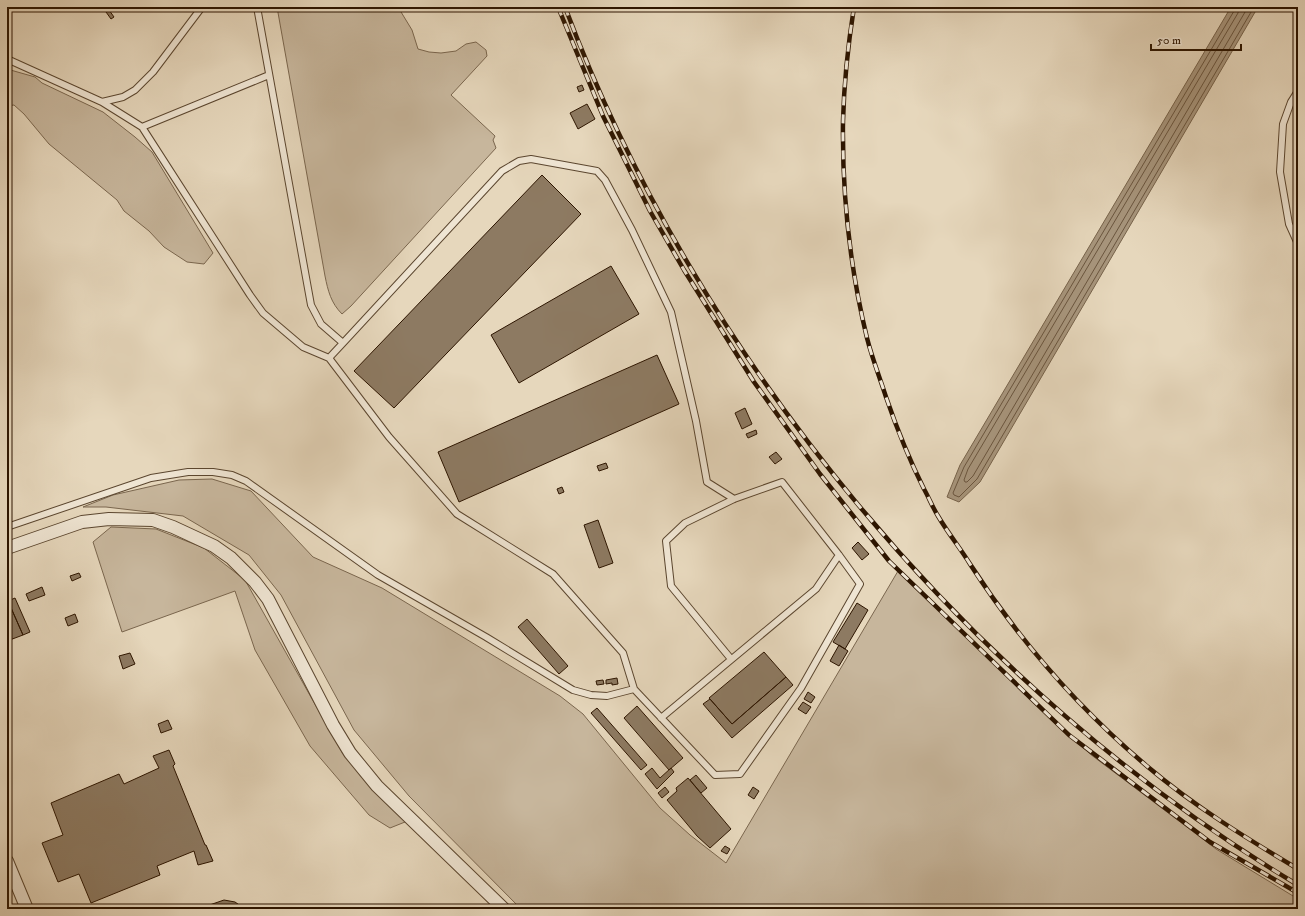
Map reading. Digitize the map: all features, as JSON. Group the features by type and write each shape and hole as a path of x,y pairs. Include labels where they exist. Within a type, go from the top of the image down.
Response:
{"street":[{"path":"7,548 82,522 109,519 153,520 173,527 214,546 231,558 256,582 268,600 333,725 350,753 372,780 504,909"},
{"path":"7,861 27,909"}],"lane":[{"path":"102,102 123,97 135,90 153,72 202,7"},
{"path":"256,7 311,305 321,324 343,343"},
{"path":"7,59 102,102 142,127 263,313 303,347 328,358 389,437 456,514 554,574 623,653 634,689 715,775 740,774 801,688 860,584 839,554 782,482 734,499 685,523 666,541 671,586 731,659"},
{"path":"142,127 269,75"},
{"path":"1298,91 1291,102 1283,124 1280,172 1289,224 1298,244"},
{"path":"328,358 502,171 519,161 531,159 597,171 605,180 632,230 672,312 696,421 707,482 734,499"},
{"path":"7,527 151,478 188,472 213,472 232,475 246,481 378,575 574,690 591,695 607,696 634,689"},
{"path":"661,718 816,589 839,554"}],"shaded area":[{"path":"277,7 398,7 412,30 418,49 441,53 456,51 466,44 476,42 486,50 487,56 451,95 495,136 493,140 496,148 342,314 333,301 326,281"},
{"path":"7,69 35,77 42,83 103,112 152,152 213,253 204,264 187,262 164,247 149,231 124,211 117,200 49,144 24,114 14,105 7,106"},
{"path":"212,479 251,491 313,557 382,588 560,696 583,714 660,808 690,835 726,863 898,571 1090,754 1216,849 1298,899 1298,909 521,909 409,796 354,730 281,595 249,555 183,516 106,507 83,507 113,495 179,480"},
{"path":"111,527 156,529 204,548 245,580 343,754 405,822 390,828 369,815 310,746 255,650 235,591 122,632 93,542"}],"water":[{"path":"1231,7 1258,7 980,482 959,502 947,497 960,465"}],"building":[{"path":"109,10 114,17 111,19 106,12"},
{"path":"582,85 584,90 579,92 577,87"},
{"path":"587,104 595,119 578,129 570,113"},
{"path":"542,175 581,214 394,408 354,371"},
{"path":"611,266 639,314 519,383 491,335"},
{"path":"657,355 679,404 459,502 438,452"},
{"path":"745,408 752,424 742,429 735,413"},
{"path":"756,430 757,434 748,438 746,434"},
{"path":"776,452 782,459 775,464 769,457"},
{"path":"606,463 608,468 599,471 597,466"},
{"path":"562,487 564,492 559,494 557,489"},
{"path":"598,520 613,563 599,568 584,525"},
{"path":"858,542 869,554 862,560 852,548"},
{"path":"79,573 81,577 72,581 70,576"},
{"path":"42,587 45,595 29,601 26,594"},
{"path":"15,598 30,632 23,635 8,601"},
{"path":"7,601 23,635 7,641"},
{"path":"857,603 868,610 845,649 833,642"},
{"path":"75,614 78,622 68,626 65,618"},
{"path":"527,619 568,666 559,674 518,627"},
{"path":"839,645 848,651 839,666 830,661"},
{"path":"764,652 786,677 732,724 709,698"},
{"path":"130,653 135,664 123,669 119,656"},
{"path":"786,677 793,685 732,738 703,704 710,699 732,724"},
{"path":"617,678 618,684 606,684 606,680"},
{"path":"603,680 604,684 597,685 596,681"},
{"path":"808,692 815,697 811,703 804,699"},
{"path":"803,702 811,707 806,714 798,709"},
{"path":"637,706 683,758 669,770 624,718"},
{"path":"597,708 647,765 641,770 591,713"},
{"path":"168,720 172,729 161,733 158,724"},
{"path":"169,750 175,764 173,766 213,861 198,865 194,851 157,866 160,875 91,903 79,874 58,882 42,843 63,835 51,803 119,774 124,784 159,768 153,756"},
{"path":"652,768 660,778 671,768 674,772 657,789 645,774"},
{"path":"696,775 707,788 701,793 690,780"},
{"path":"688,778 731,829 710,848 697,836 667,800 677,791 676,788"},
{"path":"665,787 669,792 662,798 658,793"},
{"path":"753,787 759,791 754,799 748,795"},
{"path":"725,846 730,849 727,854 721,851"},
{"path":"224,900 235,902 245,909 198,909"}],"railway":[{"path":"558,7 603,116 650,211 684,270 754,382 820,474 889,561 1069,735 1210,842 1298,893"},
{"path":"565,7 621,139 690,267 770,390 860,506 958,616 1065,716 1179,806 1298,885"},
{"path":"854,7 845,78 843,148 848,230 856,285 869,345 886,397 908,455 934,510 989,592 1029,646 1051,672 1098,721 1148,767 1184,795 1240,833 1298,869"}]}
